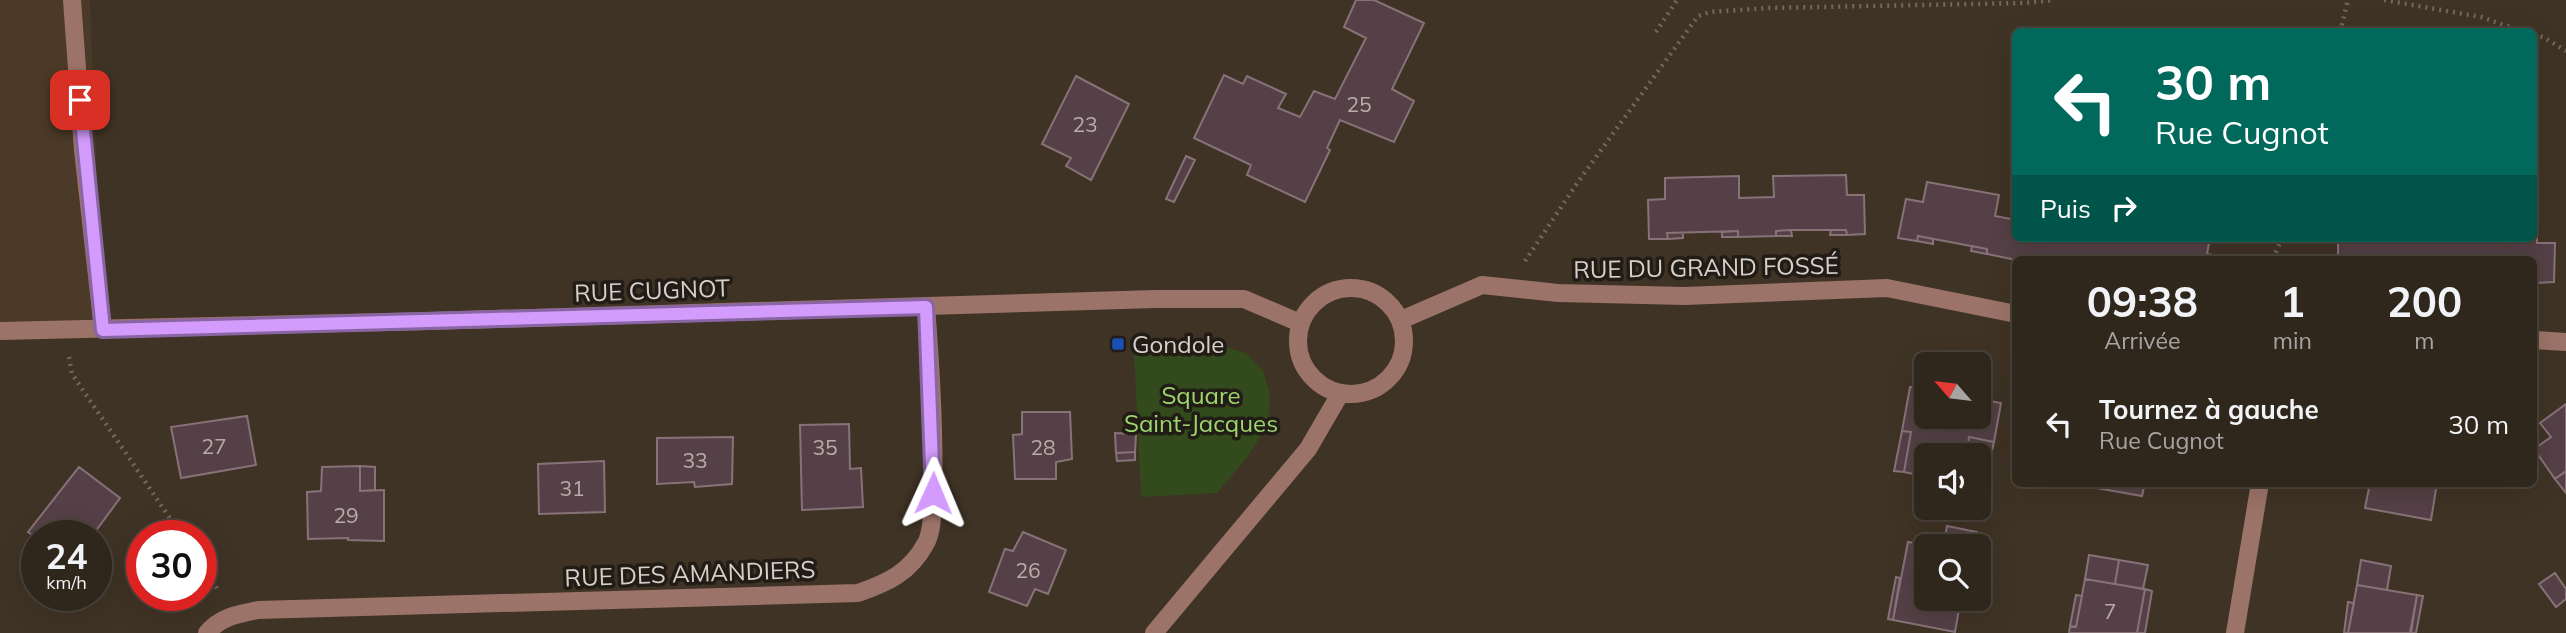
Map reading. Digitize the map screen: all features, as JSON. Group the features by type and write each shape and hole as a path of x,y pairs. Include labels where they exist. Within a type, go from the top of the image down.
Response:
{"street":[{"path":"72,0 83,150 103,330"},
{"name":"RUE DU GRAND FOSSÉ","path":"1401,320 1482,285 1558,293 1685,296 1887,288 2012,313"},
{"path":"1340,288 1359,288 1377,293 1391,305 1401,320 1405,339 1402,358 1392,375 1377,388 1359,394 1340,394 1319,384 1304,367 1297,345 1300,323 1309,307 1324,295 1340,288"},
{"name":"RUE CUGNOT","path":"0,331 1155,299 1244,299 1300,323"},
{"name":"RUE DES AMANDIERS","path":"207,633 214,624 230,616 258,610 858,593 890,582 912,562 926,542 932,519 934,468 926,307"},
{"path":"2537,340 2566,342"},
{"path":"1154,633 1308,449 1340,394"},
{"path":"2235,633 2259,487"}],"path":[{"path":"1656,32 1676,0"},
{"path":"1506,289 1578,182 1698,16 1710,12 1769,8 2024,4 2054,0"},
{"path":"2341,28 2348,0"},
{"path":"2384,0 2481,17 2513,28"},
{"path":"2537,35 2566,51"},
{"path":"68,354 72,374 171,520"}],"shaded area":[{"path":"0,0 90,0 103,330 0,330"}],"green space":[{"name":"Square Saint-Jacques","path":"1154,342 1213,344 1246,353 1264,372 1270,396 1268,425 1246,459 1217,493 1141,497 1134,350"}],"building":[{"path":"1356,0 1374,0 1424,23 1392,89 1414,101 1394,142 1340,120 1327,148 1330,150 1305,202 1247,175 1251,165 1194,138 1224,75 1243,84 1247,76 1286,94 1278,108 1300,117 1314,91 1335,99 1366,38 1344,27"},
{"path":"1076,76 1129,104 1091,180 1066,166 1071,158 1042,144"},
{"path":"1186,156 1195,160 1174,202 1166,199"},
{"path":"1846,175 1847,195 1864,195 1865,234 1847,235 1846,230 1791,230 1776,231 1776,236 1738,237 1738,231 1667,233 1668,239 1649,239 1648,200 1665,199 1665,178 1739,176 1739,198 1774,197 1773,176"},
{"path":"1927,182 1999,195 1995,216 2012,219 2012,242 2209,242 2207,254 2219,256 2012,256 2012,259 1987,254 1987,249 1918,236 1917,241 1898,238 1906,199 1923,202"},
{"path":"1791,230 1792,236 1776,236 1776,231"},
{"path":"1831,230 1846,230 1847,235 1830,235"},
{"path":"1738,231 1738,237 1722,237 1722,232"},
{"path":"1667,233 1683,233 1683,238 1668,239"},
{"path":"1918,236 1933,239 1933,244 1917,241"},
{"path":"2338,242 2555,243 2554,282 2537,283 2537,256 2338,256"},
{"path":"1972,246 1987,249 1987,254 1971,251"},
{"path":"1910,387 1914,388 1914,429 1992,429 1992,401 2001,403 1994,442 1969,437 1968,443 1914,443 1914,474 1904,472 1911,432 1902,431"},
{"path":"2566,404 2566,471 2555,479 2537,453 2537,447 2551,437 2540,423"},
{"path":"1022,412 1070,412 1072,459 1056,462 1056,479 1015,479 1013,435 1022,434"},
{"path":"247,416 256,465 181,478 171,427"},
{"path":"849,424 850,469 861,468 863,507 802,510 800,425"},
{"path":"1902,431 1911,432 1904,472 1894,471"},
{"path":"1115,433 1136,434 1135,452 1116,453"},
{"path":"733,437 732,484 695,487 694,482 657,484 657,438"},
{"path":"1969,437 1994,442 1991,455 1991,443 1968,443"},
{"path":"1135,452 1135,460 1117,461 1116,453"},
{"path":"604,461 605,512 539,514 538,464"},
{"path":"360,466 360,491 384,490 384,541 308,539 307,492 321,491 322,467"},
{"path":"360,466 375,467 375,490 360,491"},
{"path":"79,467 120,498 104,520 37,520"},
{"path":"2566,471 2566,493 2555,479"},
{"path":"2096,487 2144,487 2142,496"},
{"path":"2369,487 2436,487 2431,520 2365,508"},
{"path":"1947,526 1977,532 1977,534 1945,534"},
{"path":"1023,532 1066,550 1048,594 1035,589 1027,606 989,592 1005,549 1013,551"},
{"path":"1908,542 1914,543 1914,611 1959,611 1955,632 1893,620"},
{"path":"2089,555 2119,560 2115,584 2085,579"},
{"path":"2119,560 2148,565 2143,589 2115,584"},
{"path":"2361,560 2391,566 2387,590 2357,585"},
{"path":"2555,573 2566,589 2566,599 2556,607 2539,584"},
{"path":"1896,577 1900,578 1893,620 1888,619"},
{"path":"2085,579 2145,589 2137,633 2069,633 2070,626 2076,627"},
{"path":"2357,585 2417,595 2410,633 2348,633"},
{"path":"2145,589 2152,591 2145,633 2137,633"},
{"path":"2076,595 2082,596 2076,627 2070,626"},
{"path":"2417,595 2423,596 2416,633 2411,633"},
{"path":"2348,602 2354,603 2348,633 2344,633"}],"place":[{"name":"Gondole","path":"1118,344"}],"route":[{"path":"80,100 103,330 926,307 933,493"}]}
